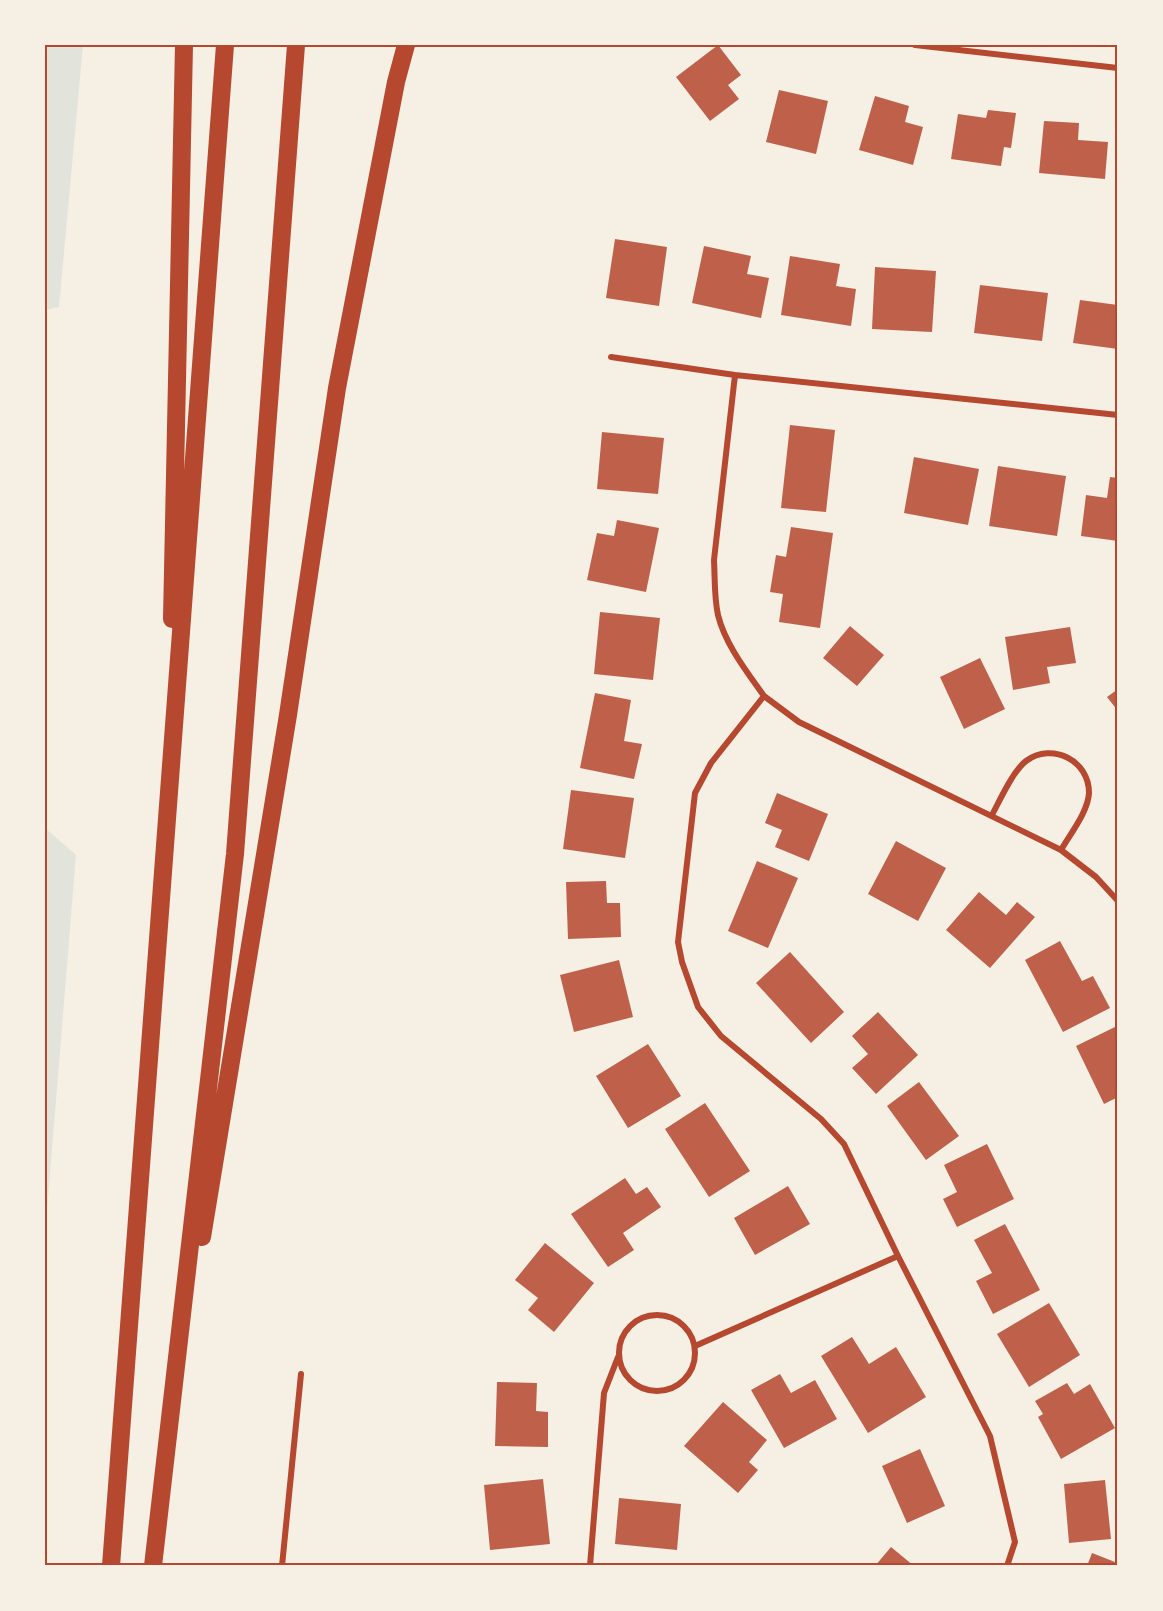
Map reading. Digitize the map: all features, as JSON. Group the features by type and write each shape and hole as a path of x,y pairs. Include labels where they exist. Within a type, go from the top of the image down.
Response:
{"highway":[{"path":"167,838 184,45"},
{"path":"111,1566 225,45"},
{"path":"153,1566 235,854 296,45"},
{"path":"162,1482 288,715 337,388 396,82 406,45"}],"street":[{"path":"915,45 1118,68"},
{"path":"611,357 735,375 1118,415"},
{"path":"735,375 714,560 715,587 719,616 737,657 764,696 799,722 1061,850 1096,877 1118,901"},
{"path":"764,696 711,764 695,793 678,942 682,962 698,1007 721,1036 821,1119 844,1144 898,1257 990,1436 1015,1542 1007,1566"},
{"path":"992,815 1025,762 1038,755 1053,753 1068,757 1080,766 1087,779 1089,794 1085,808 1061,850"},
{"path":"695,1346 898,1257"},
{"path":"590,1566 604,1393 618,1356 619,1343 625,1331 634,1322 652,1315 671,1317 682,1324 690,1334 695,1346 695,1359 691,1371 673,1388 662,1392 643,1389 628,1378 621,1368 618,1356"},
{"path":"282,1566 301,1374"}],"shaded area":[{"path":"45,45 83,45 59,307 45,310"},
{"path":"45,828 76,855 45,1235"}],"building":[{"path":"718,45 741,75 728,85 739,99 710,121 676,77"},
{"path":"779,90 828,101 816,154 766,142"},
{"path":"875,96 909,106 905,122 923,127 913,165 859,150"},
{"path":"988,110 1016,113 1011,148 1004,147 1001,166 951,159 958,114 986,118"},
{"path":"1044,121 1079,123 1078,140 1108,142 1105,179 1039,173"},
{"path":"615,239 667,247 659,306 606,298"},
{"path":"704,246 751,256 747,274 769,278 761,318 692,303"},
{"path":"790,256 840,264 836,286 856,289 851,326 781,315"},
{"path":"875,267 936,271 932,332 872,329"},
{"path":"980,285 1048,293 1042,341 974,333"},
{"path":"1080,300 1118,305 1118,349 1073,343"},
{"path":"790,425 835,430 826,512 781,508"},
{"path":"602,432 664,438 658,494 597,489"},
{"path":"914,457 979,469 968,525 904,513"},
{"path":"998,466 1066,476 1057,536 989,526"},
{"path":"1110,477 1118,478 1118,541 1081,536 1086,495 1107,498"},
{"path":"617,520 659,528 646,592 587,580 597,533 614,536"},
{"path":"791,527 833,533 820,628 779,622 783,594 770,592 776,555 786,557"},
{"path":"600,612 660,618 653,680 594,674"},
{"path":"850,626 884,655 857,686 823,658"},
{"path":"1070,627 1076,663 1047,667 1050,683 1013,690 1005,637"},
{"path":"980,658 1005,709 964,729 940,677"},
{"path":"1118,689 1118,711 1107,697"},
{"path":"595,693 631,700 624,741 642,744 634,779 580,768"},
{"path":"571,790 634,798 625,858 563,849"},
{"path":"777,793 828,814 809,861 775,847 782,830 765,823"},
{"path":"896,841 946,868 918,921 868,894"},
{"path":"757,861 798,878 768,948 728,931"},
{"path":"606,881 607,903 620,903 621,937 568,939 566,882"},
{"path":"979,892 1006,915 1017,902 1035,917 990,968 946,930"},
{"path":"1060,941 1082,981 1093,976 1110,1008 1063,1032 1025,960"},
{"path":"790,952 844,1012 811,1043 756,983"},
{"path":"619,960 633,1017 574,1032 560,975"},
{"path":"878,1012 918,1055 876,1094 852,1068 868,1054 852,1036"},
{"path":"1117,1026 1118,1097 1104,1104 1076,1046"},
{"path":"648,1044 681,1096 628,1128 596,1076"},
{"path":"919,1082 959,1136 926,1160 887,1106"},
{"path":"705,1103 750,1171 709,1197 665,1129"},
{"path":"987,1144 1014,1199 957,1227 943,1199 957,1192 944,1165"},
{"path":"625,1178 636,1194 647,1187 661,1207 623,1233 634,1250 608,1267 571,1214"},
{"path":"788,1186 810,1224 755,1255 734,1218"},
{"path":"1005,1224 1040,1290 993,1314 976,1281 992,1273 974,1240"},
{"path":"545,1243 594,1283 554,1332 528,1310 538,1298 515,1280"},
{"path":"1049,1303 1080,1355 1029,1387 997,1334"},
{"path":"852,1337 869,1364 896,1347 926,1397 868,1433 821,1356"},
{"path":"780,1374 791,1393 815,1380 837,1419 784,1448 751,1390"},
{"path":"497,1382 537,1383 536,1411 548,1412 548,1447 495,1446"},
{"path":"1067,1383 1074,1394 1090,1384 1115,1428 1061,1459 1038,1417 1043,1414 1035,1401"},
{"path":"723,1402 767,1440 749,1462 758,1470 738,1493 684,1446"},
{"path":"920,1449 945,1506 907,1523 882,1466"},
{"path":"543,1479 550,1544 490,1550 484,1485"},
{"path":"1105,1480 1111,1539 1069,1543 1064,1484"},
{"path":"619,1498 681,1504 677,1550 615,1544"},
{"path":"891,1547 914,1566 875,1566"},
{"path":"1092,1553 1115,1562 1113,1566 1087,1566"}]}
